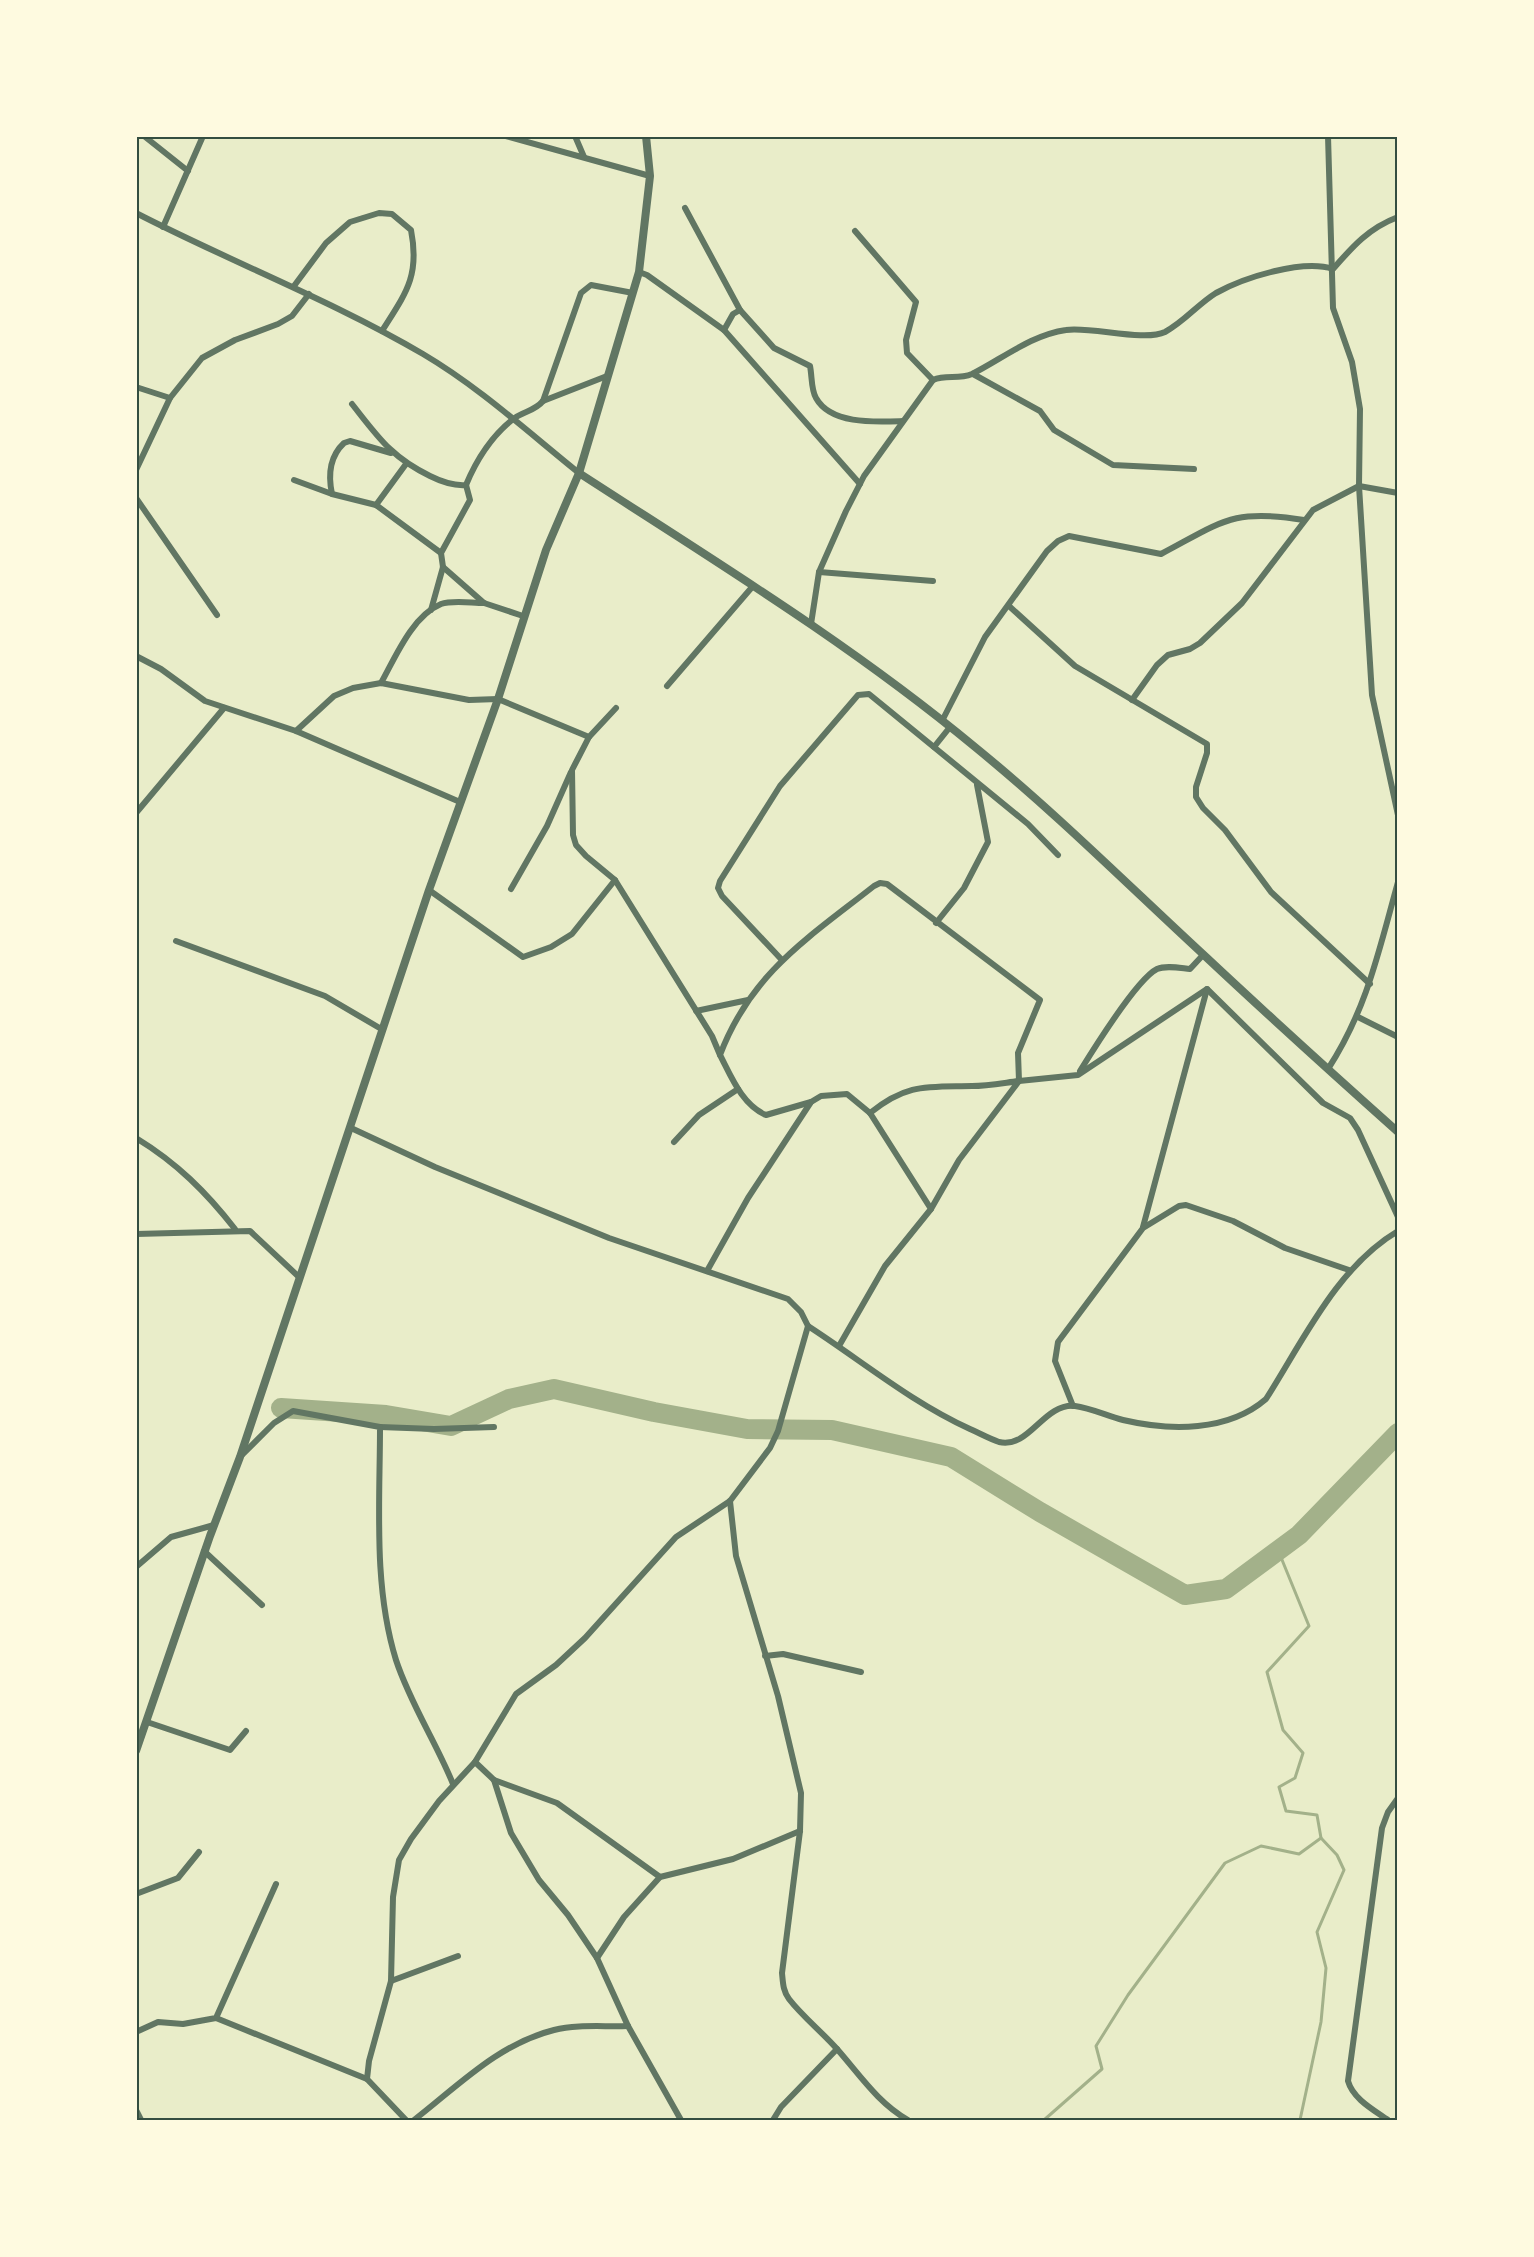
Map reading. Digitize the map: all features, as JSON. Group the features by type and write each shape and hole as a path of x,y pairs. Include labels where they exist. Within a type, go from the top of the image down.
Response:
{"street":[{"path":"144,136 189,171"},
{"path":"163,227 203,136"},
{"path":"506,136 518,142 584,157 650,176"},
{"path":"575,136 584,157"},
{"path":"136,1751 204,1551 240,1457 429,890 498,699 523,616 546,550 579,473 639,272 650,176 646,136"},
{"path":"1328,136 1334,269 1332,308 1353,362 1360,409 1359,486 1372,695 1398,815"},
{"path":"685,208 740,310 774,348 810,366 815,397 825,409 868,422 903,421"},
{"path":"136,213 260,274 294,286 382,331 473,386 579,473 812,624 950,727 1063,822 1203,955 1398,1132"},
{"path":"294,286 339,230 350,222 379,213 392,214 411,230 415,269 405,294 382,331"},
{"path":"1334,269 1358,240 1379,224 1398,217"},
{"path":"855,231 916,302 906,340 907,353 933,380"},
{"path":"812,624 819,572 860,484 933,380 942,376 961,378 973,374 984,365 1052,333 1068,329 1126,334 1164,332 1216,293 1248,279 1317,264 1334,269"},
{"path":"639,272 647,275 724,330 860,484"},
{"path":"431,610 443,567 441,553 470,500 466,485 476,461 513,419 537,409 543,401 581,292 591,285 633,293"},
{"path":"136,470 170,398 202,358 235,340 278,324 292,316 309,294"},
{"path":"724,330 733,314 740,310"},
{"path":"973,374 1040,411 1054,430 1113,465 1194,469"},
{"path":"543,401 607,376"},
{"path":"136,387 170,398"},
{"path":"352,404 392,453 406,464 443,482 466,485"},
{"path":"332,494 328,477 332,462 344,443 350,441 392,453"},
{"path":"376,505 406,464"},
{"path":"294,480 332,494 376,505 441,553"},
{"path":"1132,700 1157,665 1168,655 1190,649 1200,643 1242,603 1304,520 1326,501 1359,486 1398,493"},
{"path":"136,498 217,615"},
{"path":"942,721 985,637 1047,551 1058,541 1069,536 1161,554 1226,519 1244,515 1304,520"},
{"path":"136,518 147,516"},
{"path":"443,567 484,603"},
{"path":"819,572 933,581"},
{"path":"667,686 753,586"},
{"path":"381,683 408,634 431,610 442,603 484,603 523,616"},
{"path":"1009,606 1076,666 1207,744 1207,753 1196,787 1196,796 1203,808 1225,830 1271,892 1370,984"},
{"path":"136,656 161,669 205,701 296,730 460,802"},
{"path":"296,730 334,696 353,687 381,683 470,700 498,699 588,737"},
{"path":"781,959 722,896 718,888 720,881 780,786 858,695 863,693 868,694 1028,824 1058,855"},
{"path":"136,813 224,708"},
{"path":"511,889 547,826 588,737 616,708"},
{"path":"934,747 950,727"},
{"path":"572,770 573,835 576,845 615,880 712,1036 738,1089 758,1112 766,1115 811,1102 821,1096 847,1094 870,1113 931,1209"},
{"path":"936,923 964,888 988,842 976,784"},
{"path":"429,890 523,957 551,947 572,934 615,880"},
{"path":"1328,1069 1358,1017 1370,984 1398,882"},
{"path":"720,1055 736,1017 781,959 880,883 887,884 1040,1000 1018,1053 1019,1081 959,1160 931,1209 885,1266 839,1346"},
{"path":"176,941 325,996 383,1030"},
{"path":"1078,1075 1119,1012 1150,975 1163,967 1190,969 1203,955"},
{"path":"870,1113 891,1096 918,1088 942,1085 973,1086 1078,1075 1207,989"},
{"path":"1207,989 1323,1103 1350,1118 1358,1130 1398,1217"},
{"path":"1073,1406 1055,1361 1058,1342 1143,1228 1207,989"},
{"path":"696,1011 748,1000"},
{"path":"1358,1017 1398,1037"},
{"path":"674,1142 699,1115 738,1089"},
{"path":"707,1272 748,1198 811,1102"},
{"path":"351,1128 435,1167 609,1238 788,1299 801,1312 808,1326 918,1401 1000,1442 1019,1439 1042,1418 1073,1406 1144,1424 1177,1427 1228,1422 1250,1413 1266,1399 1349,1270 1379,1242 1398,1231"},
{"path":"136,1138 170,1158 235,1229"},
{"path":"1143,1228 1179,1206 1186,1205 1233,1221 1285,1248 1349,1270"},
{"path":"136,1234 235,1229 250,1231 299,1277"},
{"path":"367,2079 369,2061 391,1981 393,1897 399,1860 411,1839 453,1785 475,1762 516,1694 556,1665 585,1638 676,1537 730,1501 770,1448 778,1431 808,1326"},
{"path":"240,1457 274,1423 285,1414 293,1412 380,1427 434,1429 494,1427"},
{"path":"380,1427 379,1534 385,1607 396,1659 413,1702 453,1785"},
{"path":"730,1501 736,1556 778,1696 801,1793 800,1831 782,1973 783,1987 788,1998 837,2049 877,2097 892,2111 908,2121"},
{"path":"136,1567 171,1537 214,1525"},
{"path":"204,1551 262,1605"},
{"path":"765,1656 783,1654 861,1672"},
{"path":"147,1722 230,1750 246,1731"},
{"path":"475,1762 494,1780 557,1803 660,1877"},
{"path":"494,1780 511,1833 539,1880 568,1915 597,1958 628,2026 681,2121"},
{"path":"1388,2121 1358,2097 1350,2089 1348,2081 1382,1828 1388,1812 1398,1798"},
{"path":"597,1958 624,1917 660,1877 733,1859 800,1831"},
{"path":"136,1894 178,1878 199,1852"},
{"path":"216,2018 276,1884"},
{"path":"391,1981 458,1956"},
{"path":"136,2032 158,2022 183,2024 216,2018 367,2079 406,2121"},
{"path":"414,2121 500,2051 555,2030 628,2026"},
{"path":"773,2121 781,2106 837,2049"},
{"path":"136,2112 140,2121"}],"waterway":[{"path":"281,1408 386,1415 451,1426 509,1399 554,1389 654,1412 747,1429 832,1430 951,1457 1040,1512 1185,1595 1226,1589 1299,1535 1398,1433"},
{"path":"1044,2120 1102,2069 1096,2046 1128,1995 1225,1863 1261,1846 1299,1854 1321,1838 1317,1815 1286,1811 1279,1787 1295,1778 1303,1753 1283,1730 1267,1672 1309,1626 1278,1550"},
{"path":"1300,2120 1321,2022 1326,1968 1317,1932 1344,1870 1337,1855 1321,1838"}]}
